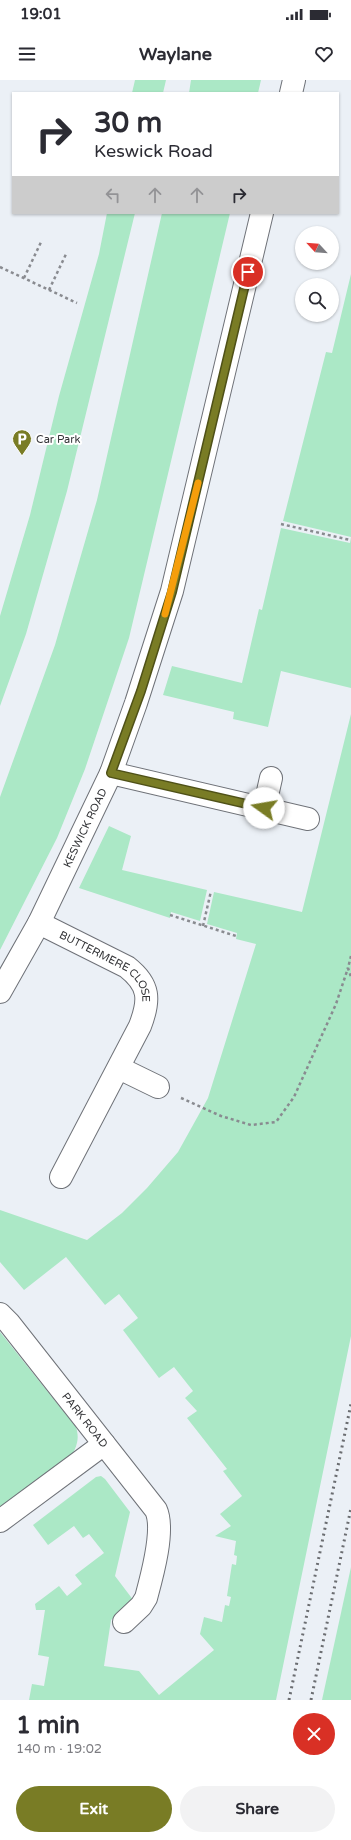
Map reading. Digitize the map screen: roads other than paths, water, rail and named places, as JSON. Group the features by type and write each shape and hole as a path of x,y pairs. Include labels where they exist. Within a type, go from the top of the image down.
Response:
{"street":[{"path":"291,92 294,80"},
{"name":"KESWICK ROAD","path":"0,992 38,923 111,773 139,696 172,592 262,214"},
{"path":"111,773 308,819"},
{"path":"264,808 271,778"},
{"name":"BUTTERMERE CLOSE","path":"38,923 127,967 137,975 144,984 147,997 146,1012 119,1068 61,1177"},
{"path":"119,1068 158,1087"},
{"name":"PARK ROAD","path":"0,1314 9,1323 104,1444 0,1521"},
{"path":"104,1444 156,1510 161,1523 146,1598 141,1606 124,1622"}],"railway":[{"path":"289,1700 351,1404"},
{"path":"311,1700 351,1508"}],"place":[{"name":"Car Park","path":"22,456"}]}
